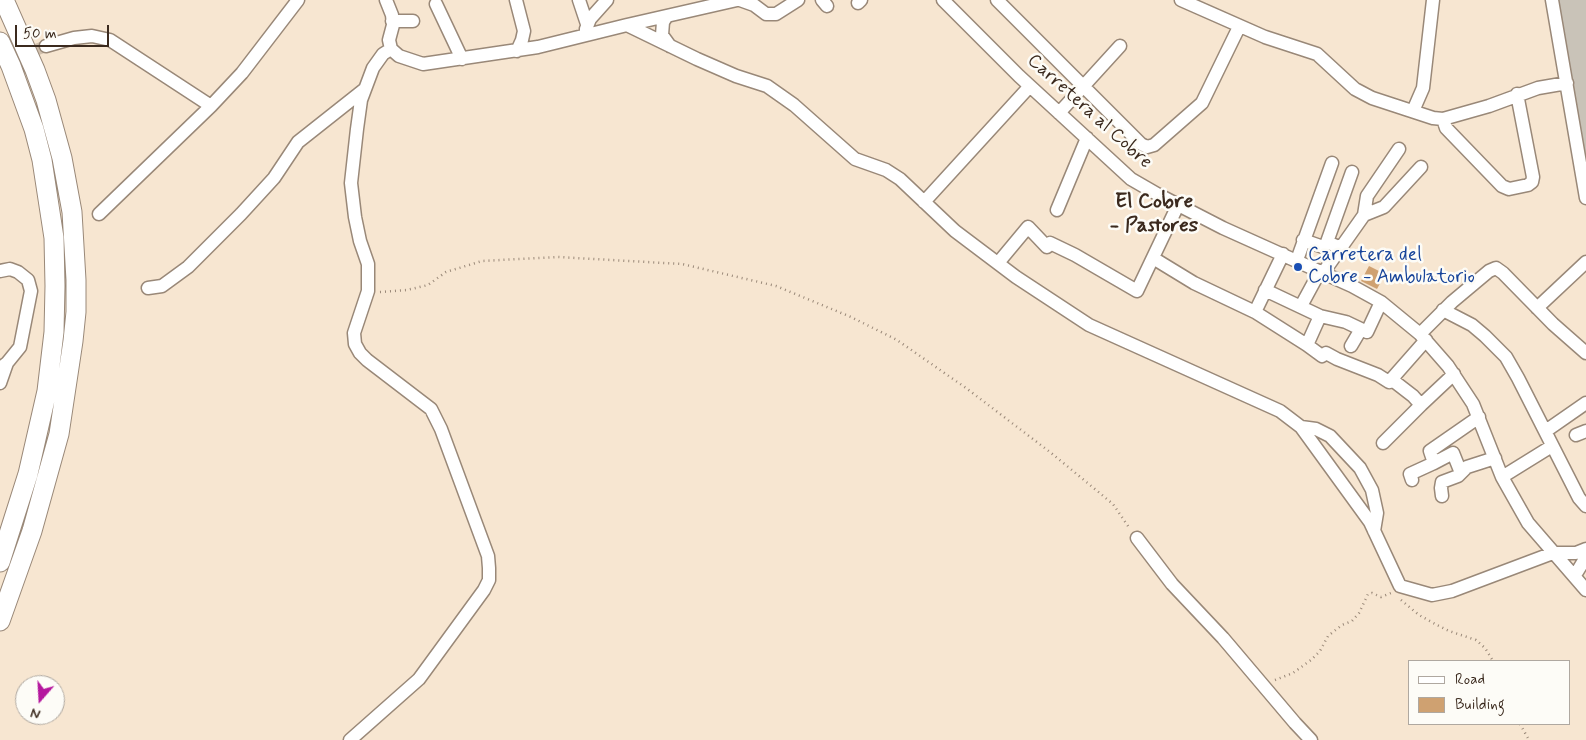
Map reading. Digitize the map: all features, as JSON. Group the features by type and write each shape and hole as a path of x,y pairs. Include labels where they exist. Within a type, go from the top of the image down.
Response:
{"highway":[{"path":"0,621 32,531 59,434 69,373 76,296 75,241 72,212 62,158 38,78 4,0"},
{"path":"0,42 15,75 34,129 42,160 50,211 55,265 54,325 47,391 28,474 0,562"}],"street":[{"path":"99,214 211,106 242,73 298,0"},
{"path":"386,0 392,21 389,40 391,49 400,56 424,64 538,47 587,30 627,24 738,0 757,2 766,14 776,14 798,0"},
{"path":"516,0 524,31 517,51"},
{"path":"579,0 587,30"},
{"path":"587,30 597,9 607,0"},
{"path":"997,0 1141,144 1147,146 1154,145 1202,103 1239,27"},
{"path":"1181,0 1265,38 1317,54 1355,89 1372,98 1433,118 1443,119 1490,106 1518,94 1567,83"},
{"path":"1413,111 1423,88 1433,0"},
{"path":"1552,0 1586,198"},
{"name":"Carretera al Cobre","path":"945,1 1030,86 1131,179 1178,205 1352,286 1381,302 1423,337 1454,374 1473,404 1502,477 1528,523 1586,590"},
{"path":"436,4 462,59"},
{"path":"666,16 663,22 662,35 670,46"},
{"path":"392,21 412,22"},
{"path":"627,24 736,76 767,86 794,105 855,158 886,170 893,175 955,230 1016,277 1090,324 1280,410 1301,427 1370,522 1400,592 1432,595 1452,591 1553,553 1576,553 1586,549"},
{"path":"46,46 74,38 92,36 110,40 211,106"},
{"path":"1059,113 1120,46"},
{"path":"350,740 419,679 484,590 488,580 489,568 488,556 441,429 430,409 367,360 355,344 354,333 368,291 368,264 360,241 351,183 358,119 365,89 373,68 383,54 391,49"},
{"path":"924,202 1030,86"},
{"path":"148,288 162,286 188,267 274,178 298,142 365,89"},
{"path":"1443,119 1446,128 1502,186 1509,189 1528,185 1532,182 1533,177 1518,94"},
{"path":"1057,210 1086,138"},
{"path":"1301,306 1321,272 1341,248 1364,215 1367,196 1399,149"},
{"path":"1297,260 1332,163"},
{"path":"1364,215 1384,207 1420,167"},
{"path":"1341,248 1327,242 1352,172"},
{"path":"998,263 1028,227 1047,247 1050,243 1076,255 1137,291 1178,205"},
{"path":"1303,240 1323,248"},
{"path":"1254,312 1283,254"},
{"path":"1153,258 1194,283 1254,312 1308,345 1322,356 1326,353 1378,375 1389,382 1443,310 1489,271 1496,268 1586,353"},
{"path":"1537,308 1586,262"},
{"path":"0,271 10,269 24,276 31,290 20,347 4,365 0,383"},
{"path":"1265,290 1320,316 1346,322 1367,332 1381,302"},
{"path":"1443,310 1472,325 1506,357 1579,498 1586,506"},
{"path":"1308,345 1320,316"},
{"path":"1351,346 1361,329"},
{"path":"1383,443 1454,374"},
{"path":"1391,379 1413,396 1421,405"},
{"path":"1544,429 1550,428 1586,403"},
{"path":"1434,463 1430,451 1479,417"},
{"path":"1301,427 1316,429 1330,436 1360,468 1372,490 1377,513 1374,531"},
{"path":"1502,477 1552,446"},
{"path":"1412,480 1410,474 1453,453 1461,473"},
{"path":"1442,496 1442,482 1461,473 1467,467 1494,458"},
{"path":"1137,538 1172,584 1223,638 1311,740"},
{"path":"1573,575 1586,557"}],"path":[{"path":"368,291 382,293 428,285 446,272 482,261 558,257 682,264 776,286 851,317 897,340 966,388 1050,452 1113,504 1137,538"},
{"path":"1261,683 1294,673 1311,660 1320,651 1328,636 1342,625 1352,621 1359,613 1368,594 1372,593 1381,597 1392,592 1400,592 1419,615 1449,631 1476,640 1485,648 1492,660"},
{"path":"1521,725 1529,740"}],"shaded area":[{"path":"1557,0 1586,0 1586,170"}],"building":[{"path":"1369,266 1385,274 1377,289 1361,281"}],"tunnel":[{"path":"2,63 46,46"}],"place":[{"name":"Carretera del Cobre - Ambulatorio","path":"1298,267"}],"district":[{"name":"El Cobre - Pastores","path":"1154,215"}]}
